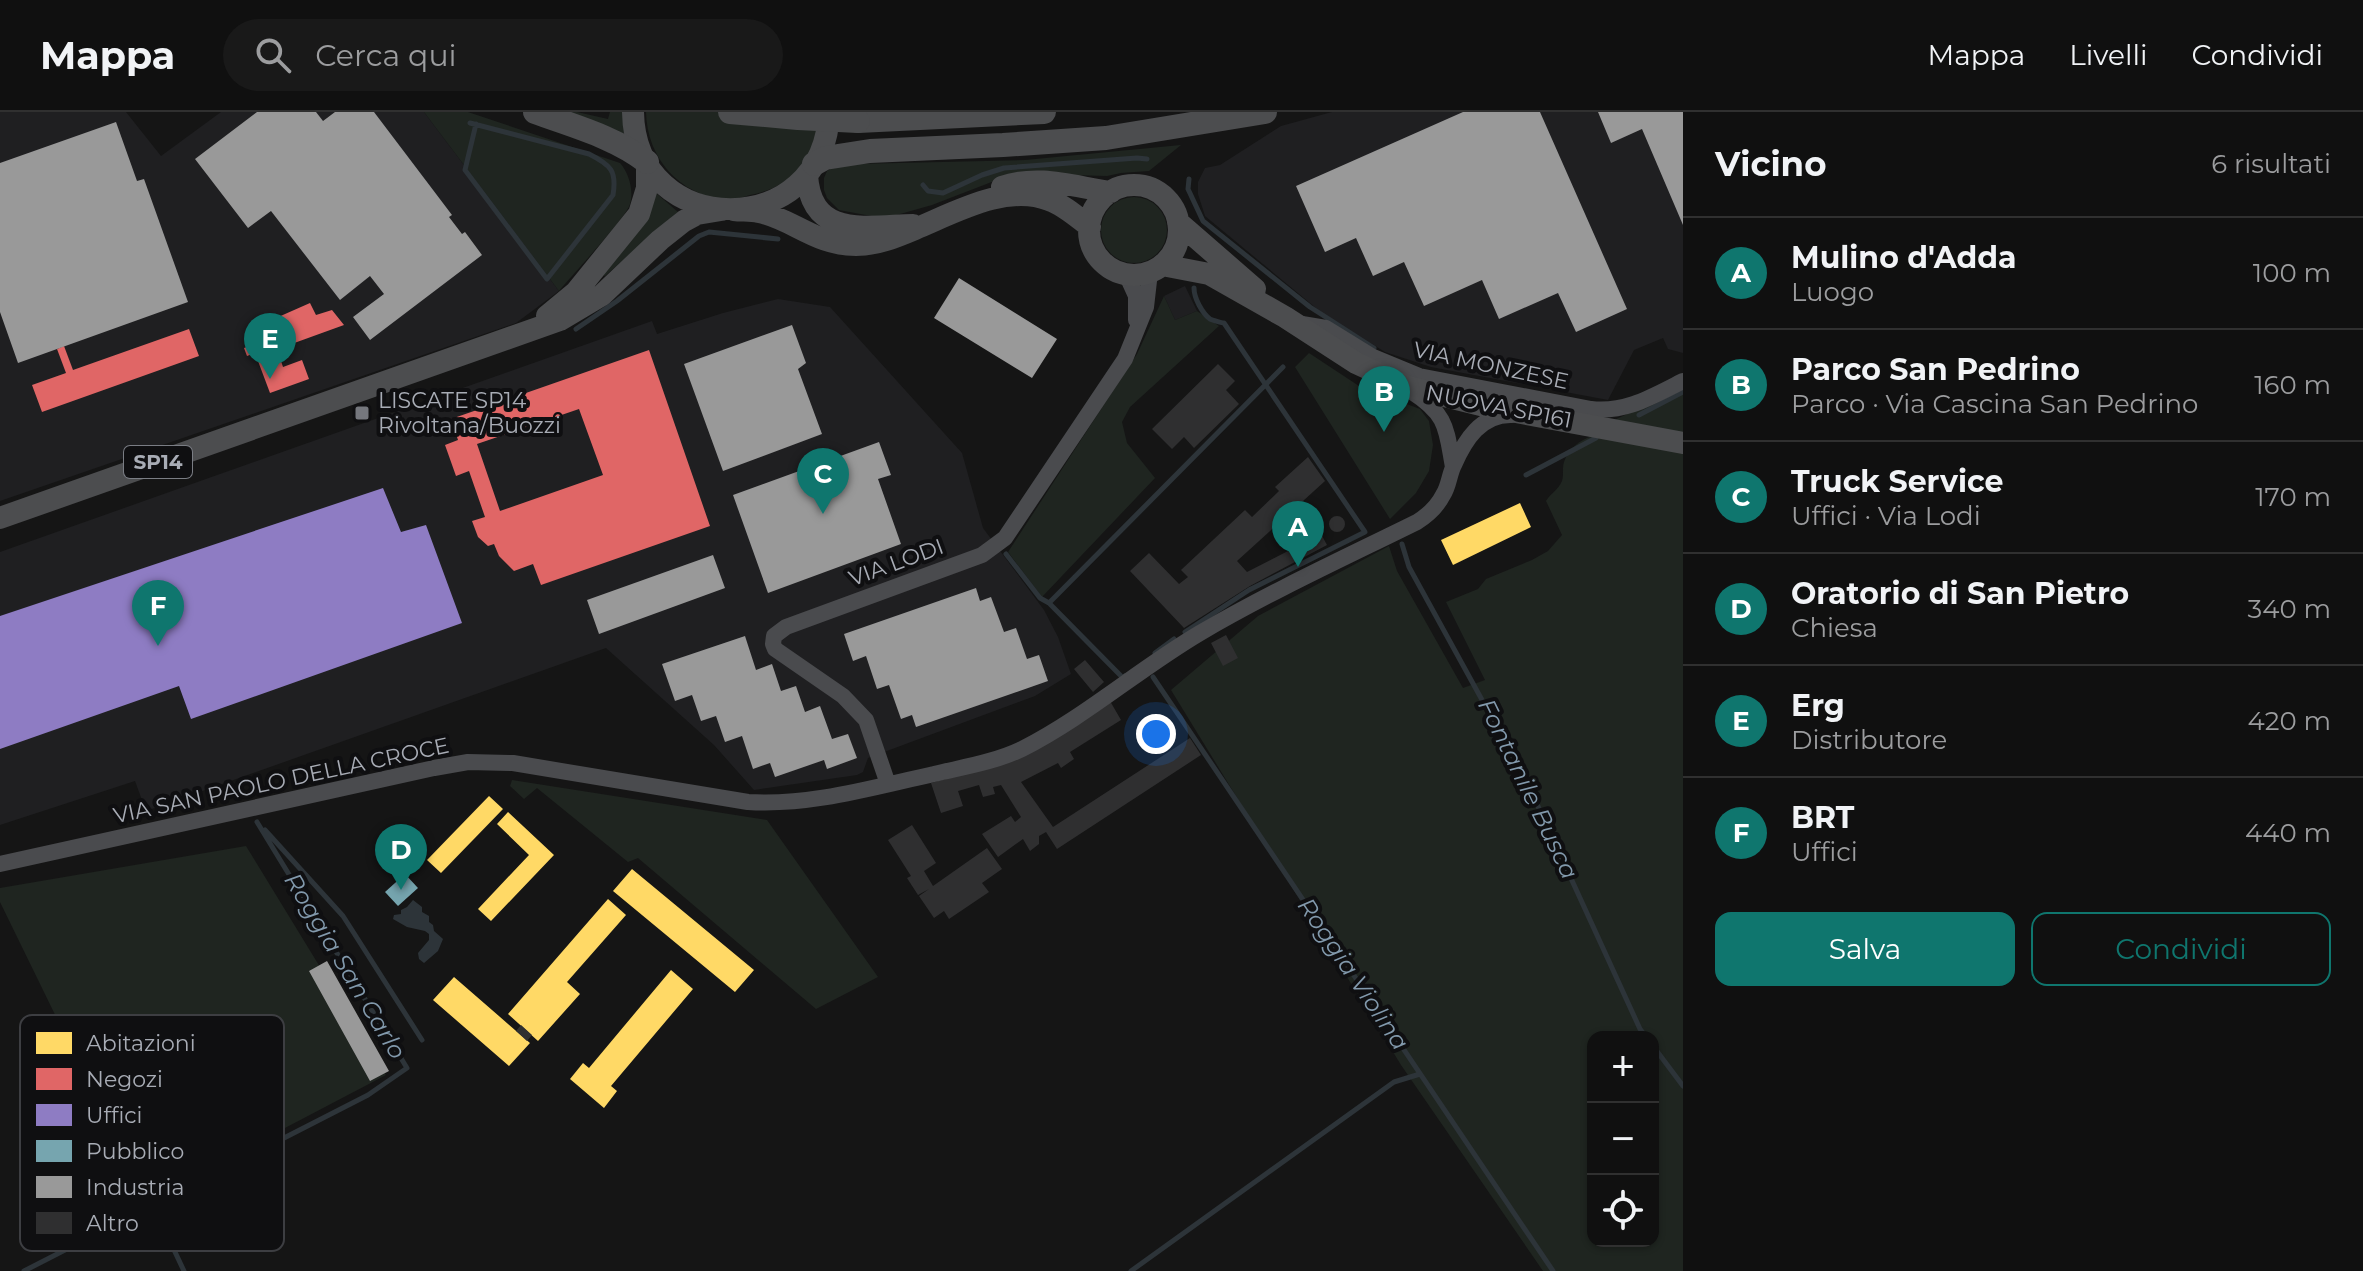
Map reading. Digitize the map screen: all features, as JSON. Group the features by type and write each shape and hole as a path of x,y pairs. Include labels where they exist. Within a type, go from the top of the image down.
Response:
{"highway":[{"path":"535,112 603,137 647,162"},
{"path":"730,112 858,121 1044,112"},
{"path":"810,169 825,158 870,151 1106,138 1265,112"}],"main road":[{"path":"633,112 636,137 647,162"},
{"path":"728,210 757,207 776,200 795,187 810,169 825,140 829,112"},
{"name":"NUOVA SP161","path":"647,162 660,180 698,205 759,212 814,237 853,245 878,243 970,206 1011,196 1040,197 1065,208 1090,227"},
{"name":"SP14","path":"516,336 556,310 576,292 634,221 646,194 647,162"},
{"name":"NUOVA SP161","path":"810,169 809,192 815,207 830,220 852,226 927,224"},
{"name":"NUOVA SP161","path":"970,206 998,188 1030,180 1111,192 1129,186 1152,189 1170,204 1178,222 1289,320"},
{"path":"1111,192 1096,208 1090,227 1091,242 1098,257 1110,268 1126,274"},
{"name":"SP14","path":"0,518 560,320 602,295 684,221 697,214 728,210"},
{"path":"1156,269 1172,254 1178,222"},
{"name":"NUOVA SP161","path":"1126,274 1138,275 1156,269 1206,272 1289,320 1346,358 1397,383 1453,399 1683,443"}],"street":[{"name":"VIA LODI","path":"888,784 868,722 843,696 775,649 774,636 786,627 982,555 995,547 1013,529 1120,369 1147,302 1156,269"},
{"name":"VIA LODI","path":"1126,274 1137,304 1130,349"},
{"name":"VIA MONZESE","path":"1289,320 1326,328 1373,357 1419,376 1596,409 1631,406 1683,381"},
{"path":"1397,383 1438,412 1446,429 1453,467"},
{"name":"VIA SAN PAOLO DELLA CROCE","path":"0,864 468,762 526,765 763,803 799,800 888,784 985,762 1020,750 1059,727 1231,615 1417,522 1440,501 1453,467 1472,433 1485,421 1506,414 1545,417"}],"shaded area":[{"path":"0,112 126,112 161,156 221,112 424,112 559,291 516,323 0,501"},
{"path":"424,112 468,112 620,163 630,182 630,204 559,291"},
{"path":"563,112 608,119 610,112 623,112 625,141"},
{"path":"646,112 820,112 812,149 795,174 770,189 726,200 694,191 669,171 652,144"},
{"path":"1332,112 1683,112 1683,353 1668,349 1663,338 1634,350 1608,400 1431,367 1385,352 1322,313 1205,216 1198,194 1198,182 1205,168 1220,165 1281,126"},
{"path":"1181,145 1149,171 1107,176 1034,174 1002,178 932,205 893,216 871,216 839,210 824,190 827,171 855,164 1025,160"},
{"path":"656,193 678,212 603,275"},
{"path":"1134,197 1147,199 1162,212 1167,230 1165,243 1152,258 1134,263 1121,261 1106,248 1101,230 1103,217 1116,202"},
{"path":"1185,286 1197,311 1175,320 1164,296"},
{"path":"1164,296 1175,320 1197,311 1219,326 1130,407 1122,422 1127,443 1155,478 1042,597 1008,552 1137,354"},
{"path":"778,299 830,307 962,453 983,528 1044,610 1058,637 1071,674 1035,696 868,758 863,772 857,775 754,790 714,745 606,648 146,811 135,781 0,825 0,552 652,321 657,334"},
{"path":"1309,353 1359,386 1420,409 1429,421 1433,445 1429,471 1416,493 1390,519 1295,367"},
{"path":"1683,388 1683,433 1610,422"},
{"path":"1592,436 1683,453 1683,1271 1543,1271 1401,1065 1171,690 1258,616 1389,546 1397,571 1463,688 1485,680 1446,602 1478,589 1486,579 1548,551 1562,535 1546,501 1559,487 1563,464 1575,446"},
{"path":"512,780 767,820 878,977 816,1009 638,858 628,862 537,788 524,799 510,786"},
{"path":"246,846 386,1075 284,1129 284,1015 55,1015 0,902 0,888"},
{"path":"413,900 429,916 434,931 443,939 438,951 424,963 418,953 429,940 429,934 393,919"}],"building: Abitazioni":[{"path":"1520,503 1531,527 1453,565 1441,540"},
{"path":"489,796 503,809 441,873 427,860"},
{"path":"508,812 554,855 491,921 478,909 529,855 497,824"},
{"path":"632,869 754,970 735,992 613,891"},
{"path":"608,899 626,915 567,982 580,994 538,1041 508,1014"},
{"path":"671,970 693,989 611,1086 617,1091 604,1108 570,1079 583,1063 589,1068"},
{"path":"454,977 530,1043 509,1066 433,1000"}],"building: Negozi":[{"path":"310,303 316,315 332,310 344,325 286,346 276,318"},
{"path":"189,329 199,356 42,412 32,385 66,373 57,349 64,346 73,370"},
{"path":"255,344 259,353 276,346 283,367 302,360 309,379 270,393 255,353 247,356 244,348"},
{"path":"649,350 710,526 541,585 533,564 514,571 499,556 494,544 488,546 478,537 472,521 485,517 469,471 456,476 445,445 458,440 451,419","holes":["579,409 603,475 500,511 477,444"]}],"building: Uffici":[{"path":"383,488 401,532 426,525 462,623 191,719 179,686 0,749 0,616"}],"building: Pubblico":[{"path":"405,874 418,888 398,906 385,892"}],"building: Industria":[{"path":"257,112 316,112 323,121 335,112 374,112 452,215 449,217 482,255 370,340 353,317 384,294 370,276 340,300 271,211 248,228 195,159"},
{"path":"1463,112 1540,112 1627,309 1576,332 1558,293 1499,319 1482,280 1424,306 1404,262 1373,276 1356,238 1325,252 1296,186"},
{"path":"1598,112 1683,112 1683,225 1642,129 1611,143"},
{"path":"116,122 137,181 144,179 188,302 18,363 0,312 0,163"},
{"path":"959,278 1057,339 1032,378 934,318"},
{"path":"792,325 806,363 798,369 822,434 723,471 684,364"},
{"path":"879,442 891,475 878,479 901,544 768,593 733,495"},
{"path":"713,555 725,588 599,634 587,600"},
{"path":"976,588 980,601 991,597 1004,632 1016,628 1027,659 1039,655 1048,681 916,727 912,715 901,719 889,685 877,689 866,656 853,661 844,634"},
{"path":"745,636 756,670 772,664 781,691 796,686 805,712 820,706 832,739 848,734 857,758 827,769 824,760 775,777 770,763 753,769 742,736 725,742 716,716 701,721 692,695 675,701 662,664"},
{"path":"327,961 389,1071 370,1081 309,971"}],"building: Altro":[{"path":"1218,364 1235,381 1226,390 1239,404 1194,448 1184,437 1172,449 1152,429"},
{"path":"1308,457 1325,481 1237,561 1247,572 1321,534 1327,545 1250,586 1184,628 1130,571 1149,553 1179,584 1188,577 1181,570 1245,510 1252,517 1279,491 1275,487"},
{"path":"1337,516 1343,518 1343,530 1337,532 1331,530 1329,524 1331,518"},
{"path":"1226,635 1238,658 1223,666 1211,643"},
{"path":"1085,660 1104,682 1093,692 1074,669"},
{"path":"1110,701 1121,720 1070,752 1074,759 1061,768 1058,763 1021,782 1053,827 1190,738 1201,755 1057,849 1046,832 1039,836 1039,844 1030,851 1023,839 998,857 982,834 1011,816 1015,822 1021,817 1001,785 993,787 995,794 983,797 979,785 958,791 963,806 941,813 931,783 990,767"},
{"path":"912,825 936,863 924,871 933,886 987,848 1002,869 982,883 989,892 949,919 944,911 934,918 919,896 929,889 918,895 907,878 911,876 888,840"},
{"path":"521,1025 532,1035 527,1041 516,1031"}],"waterway":[{"path":"470,123 589,154 603,162 613,174 613,195 547,279 465,170 476,124"},
{"name":"Roggia Violina","path":"923,185 928,191 943,193 1004,168 1147,159"},
{"path":"1189,179 1188,189 1203,221 1310,307 1374,348"},
{"path":"576,329 699,236 709,232 778,239"},
{"name":"Roggia Violina","path":"1185,632 1249,590 1365,532 1224,323 1210,319 1201,309 1194,288"},
{"path":"1125,676 1123,678 1049,603 1283,367"},
{"path":"1639,415 1683,392"},
{"path":"1526,475 1596,438"},
{"name":"Fontanile Busca","path":"1402,544 1409,567 1526,780 1642,1031"},
{"path":"1006,554 1040,598 1049,603"},
{"name":"Roggia Violina","path":"1155,653 1174,639"},
{"name":"Roggia Violina","path":"1153,677 1553,1271"},
{"name":"Roggia San Carlo","path":"257,822 407,1068 368,1095 284,1138"},
{"path":"265,830 343,916 422,1040"},
{"name":"Fontanile Busca","path":"1659,1054 1683,1086"},
{"path":"1131,1271 1394,1082 1420,1074"},
{"name":"Roggia San Carlo","path":"24,1271 63,1251"},
{"path":"175,1251 184,1271"}],"place":[{"name":"Erg","path":"270,379"},
{"name":"LISCATE SP14 Rivoltana/Buozzi","path":"362,413"},
{"name":"Parco San Pedrino","path":"1384,432"},
{"name":"Truck Service","path":"823,514"},
{"name":"Mulino d'Adda","path":"1298,567"},
{"name":"BRT","path":"158,646"},
{"name":"Oratorio di San Pietro","path":"401,890"}]}
